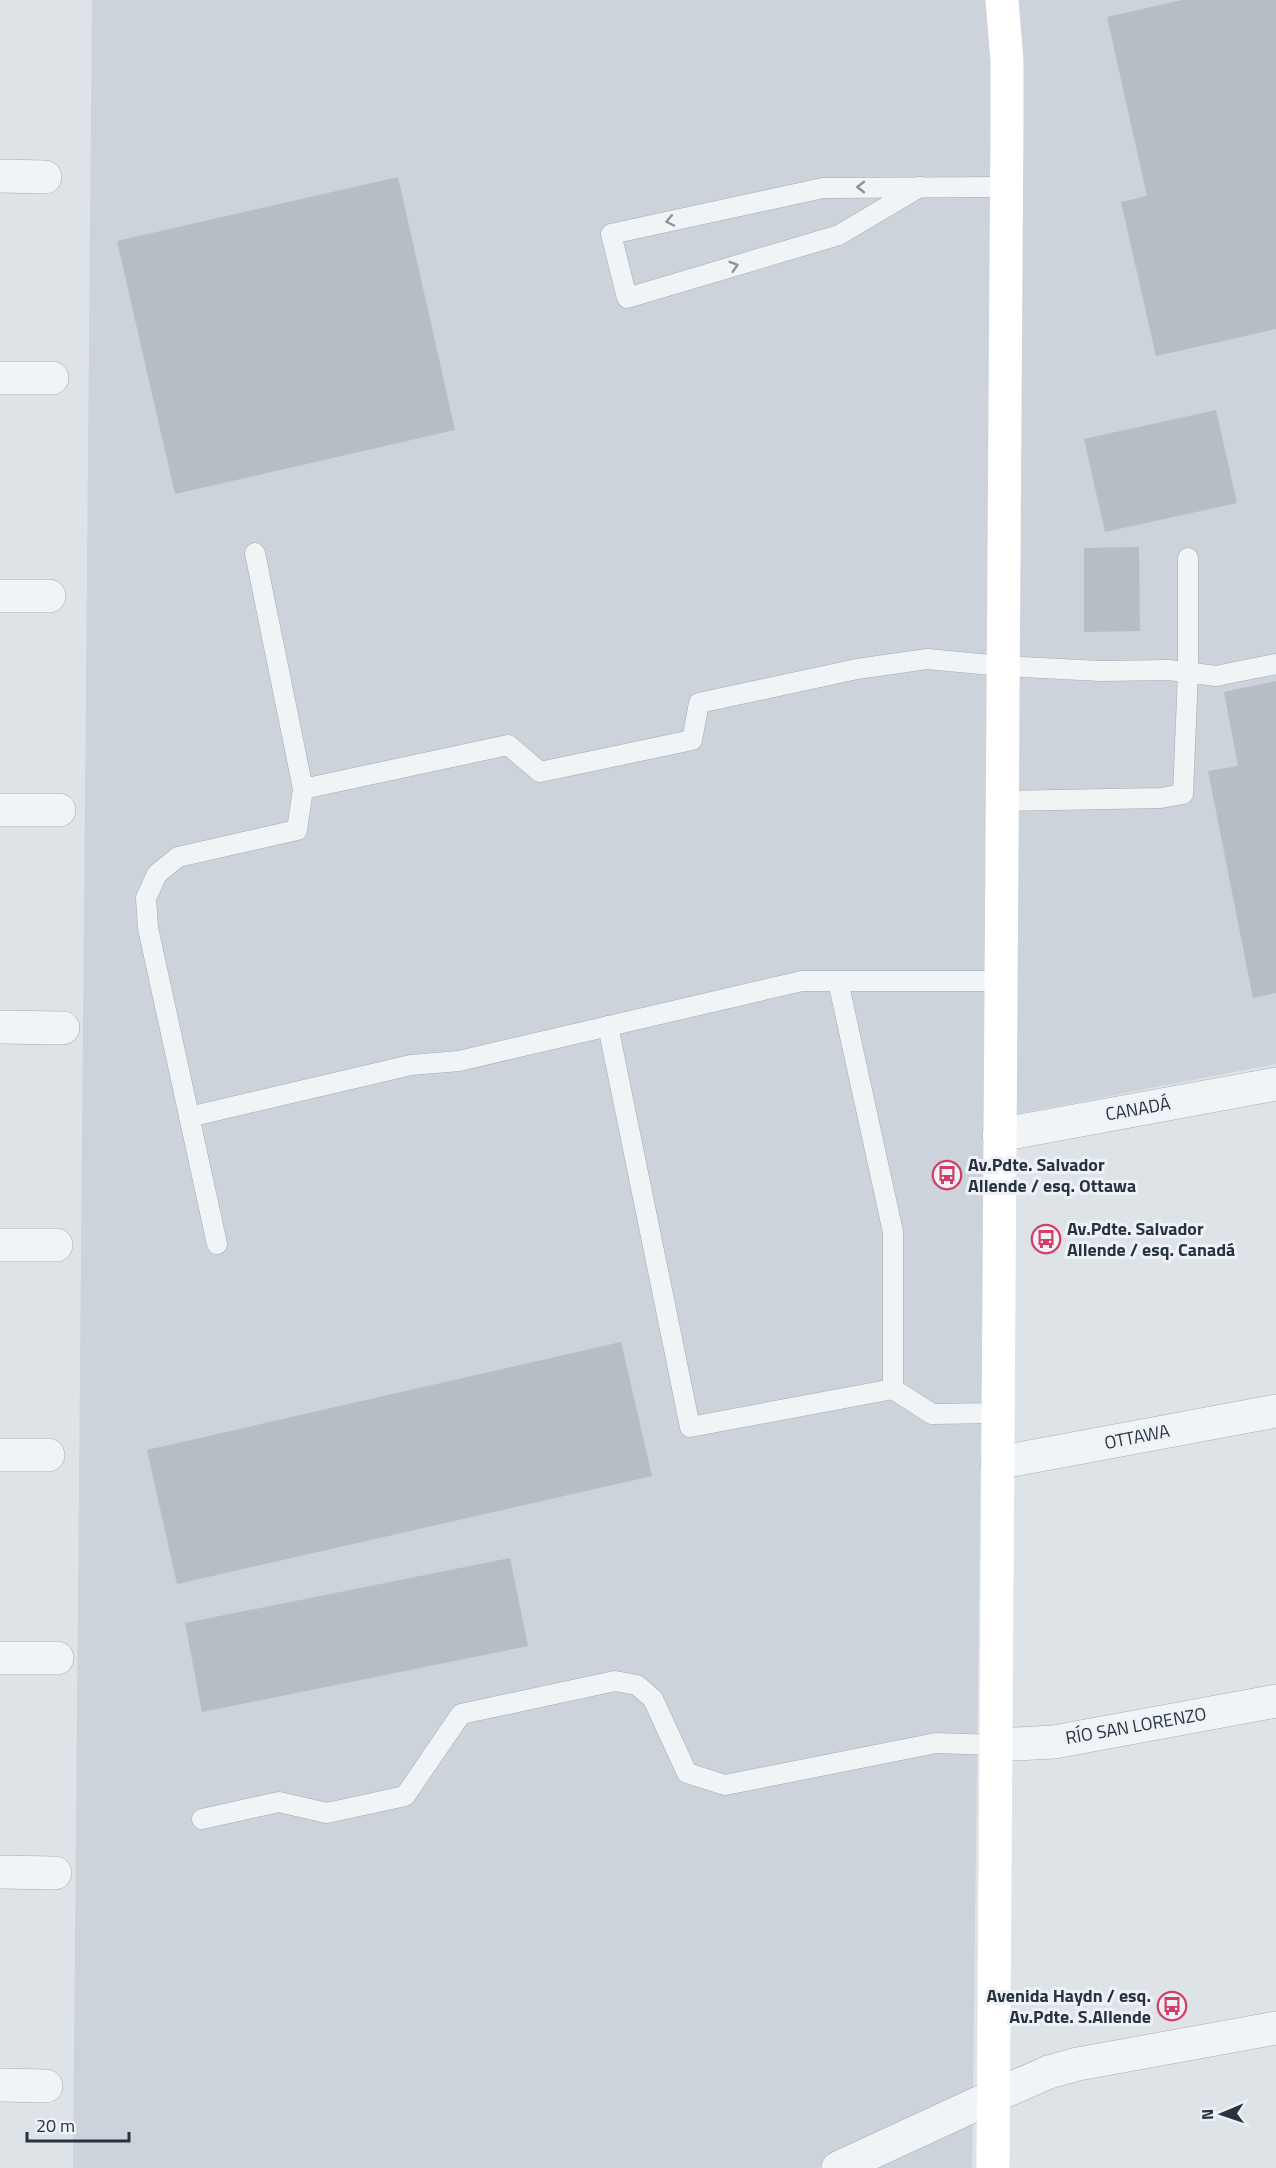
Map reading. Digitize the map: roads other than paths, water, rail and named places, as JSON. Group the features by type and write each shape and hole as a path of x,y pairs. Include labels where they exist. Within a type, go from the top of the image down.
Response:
{"main road":[{"path":"993,2168 1007,187 1007,61 1002,0"}],"street":[{"path":"0,176 45,177"},
{"path":"0,378 52,378"},
{"path":"0,596 49,596"},
{"path":"0,810 59,810"},
{"path":"0,1028 63,1028"},
{"name":"CANADÁ","path":"999,1135 1276,1084"},
{"path":"0,1245 56,1245"},
{"name":"OTTAWA","path":"997,1463 1276,1411"},
{"path":"0,1455 48,1455"},
{"path":"0,1658 57,1658"},
{"name":"RÍO SAN LORENZO","path":"995,1744 1054,1742 1276,1701"},
{"path":"0,1872 55,1873"},
{"path":"838,2168 868,2161 994,2096 1049,2073 1078,2064 1276,2028"},
{"path":"0,2085 46,2086"}],"lane":[{"path":"920,187 838,235 627,298 611,234 823,188 920,187 1007,187"},
{"path":"218,1244 148,928 146,898 157,874 178,857 297,830 303,789 255,553"},
{"path":"1001,801 1161,798 1183,794 1188,672 1188,558"},
{"path":"303,789 508,745 540,772 692,740 699,703 857,669 927,659 1002,666 1188,672 1216,676 1276,664"},
{"path":"189,1117 411,1065 459,1060 802,981 1000,981"},
{"path":"838,981 893,1232 892,1389"},
{"path":"608,1026 690,1427 892,1389 932,1414 998,1413"},
{"path":"202,1820 279,1802 327,1813 405,1796 461,1714 615,1681 637,1685 653,1699 687,1773 725,1785 936,1743 995,1744"}],"place":[{"name":"Av.Pdte. Salvador Allende / esq. Ottawa","path":"947,1175"},
{"name":"Av.Pdte. Salvador Allende / esq. Canadá","path":"1046,1239"},
{"name":"Avenida Haydn / esq. Av.Pdte. S.Allende","path":"1172,2006"}]}
